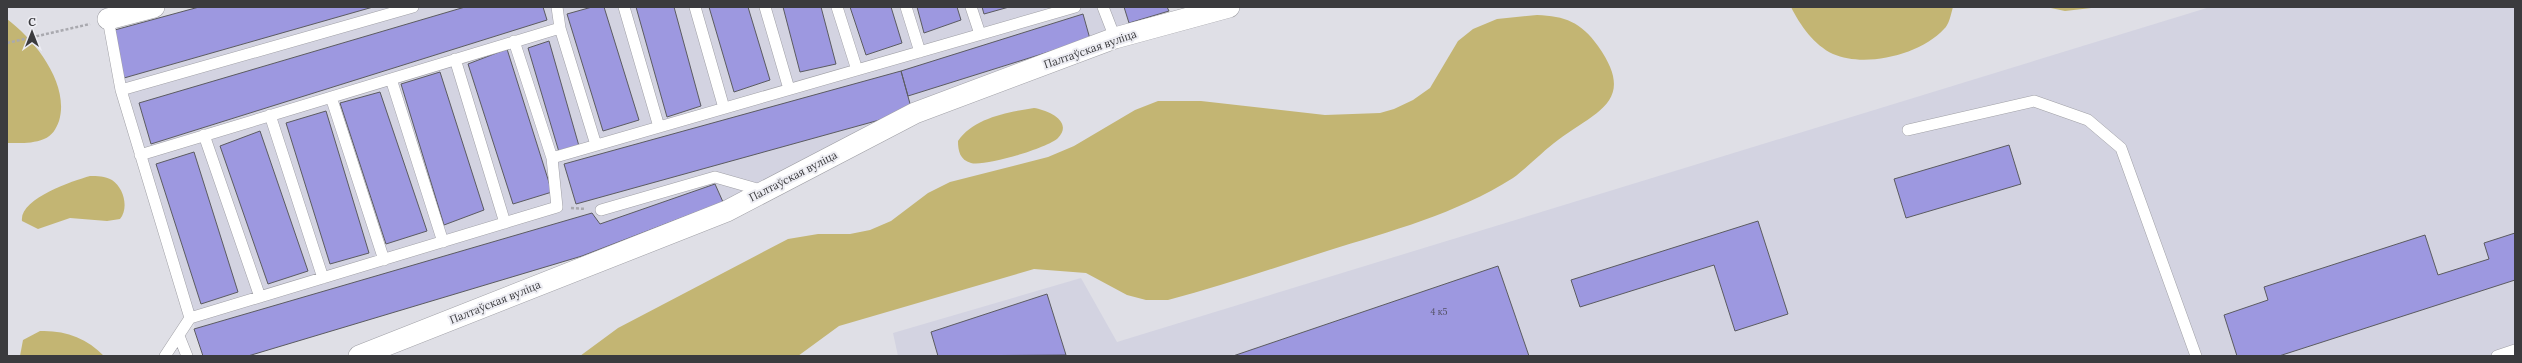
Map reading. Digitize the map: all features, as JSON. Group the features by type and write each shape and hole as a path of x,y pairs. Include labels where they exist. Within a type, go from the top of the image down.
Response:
{"street":[{"path":"108,19 154,7"},
{"name":"Палтаўская вуліца","path":"359,356 727,210 915,113 1178,14 1229,7"}],"lane":[{"path":"121,90 413,7"},
{"path":"556,7 560,28 596,145"},
{"path":"624,7 659,127"},
{"path":"695,7 724,108"},
{"path":"765,7 789,90"},
{"path":"837,7 857,70"},
{"path":"906,7 920,52"},
{"path":"971,7 980,34"},
{"path":"552,158 920,52 980,34 1040,12 1075,7"},
{"path":"1103,7 1115,38"},
{"path":"108,19 121,90 190,318"},
{"path":"140,154 560,28"},
{"path":"165,356 190,318 557,207 552,158 514,41"},
{"path":"455,60 506,223"},
{"path":"391,78 443,242"},
{"path":"330,97 384,260"},
{"path":"1908,130 2034,101 2088,120 2121,148 2196,356"},
{"path":"270,115 323,278"},
{"path":"204,135 260,297"},
{"path":"601,210 715,177 765,191"},
{"path":"179,336 187,356"},
{"path":"2497,356 2515,350"}],"path":[{"path":"7,43 108,19"},
{"path":"557,207 601,210"}],"shaded area":[{"path":"206,7 1167,7 1169,11 912,111 723,202 245,356 203,356 111,31"},
{"path":"1791,7 1953,7 1946,27 1934,38 1921,46 1892,56 1860,60 1846,58 1826,50 1808,34"},
{"path":"2046,7 2100,7 2065,11"},
{"path":"2210,7 2515,7 2515,356 898,356 893,333 1081,278 1117,342"},
{"path":"1537,15 1556,17 1572,22 1579,26 1592,38 1609,65 1614,80 1613,92 1607,103 1586,121 1552,144 1513,178 1469,202 1399,229 1228,283 1168,300 1146,300 1127,295 1086,273 1034,269 839,326 798,356 580,356 618,328 788,239 818,234 850,234 870,230 891,221 928,193 950,182 1048,157 1074,146 1135,110 1158,101 1201,101 1325,115 1380,113 1394,109 1413,100 1430,88 1458,41 1473,29 1497,19"},
{"path":"7,19 18,28 39,51 55,78 59,92 61,107 58,124 47,138 35,142 7,143"},
{"path":"1034,108 1052,114 1061,122 1063,126 1062,132 1058,138 1042,147 1016,156 989,162 971,163 964,160 960,155 958,141 973,127 992,117"},
{"path":"90,176 101,176 112,180 120,188 125,204 123,214 120,219 107,221 70,218 38,229 22,221 23,213 37,198 71,182"},
{"path":"40,331 58,332 75,336 90,344 104,356 20,356 23,340"}],"building":[{"path":"199,7 373,7 124,78 111,31"},
{"path":"465,7 543,7 547,20 151,144 139,103"},
{"path":"592,7 604,7 639,120 603,131 567,14"},
{"path":"636,7 674,7 701,106 667,117"},
{"path":"709,7 748,7 770,80 734,92"},
{"path":"783,7 821,7 836,64 800,72"},
{"path":"850,7 891,7 902,43 866,55"},
{"path":"917,7 957,7 961,20 924,33"},
{"path":"982,7 1009,7 984,14"},
{"path":"1124,7 1167,7 1169,11 1129,23"},
{"path":"1083,14 1090,39 908,96 901,71"},
{"path":"549,41 579,146 559,152 528,48"},
{"path":"507,49 552,192 513,204 468,64"},
{"path":"901,71 912,111 576,204 564,164"},
{"path":"440,72 484,210 444,225 401,84"},
{"path":"380,92 427,231 386,244 340,103"},
{"path":"326,111 369,253 330,264 286,123"},
{"path":"260,131 308,271 268,284 220,146"},
{"path":"2009,145 2021,184 1906,218 1894,179"},
{"path":"194,152 238,292 201,304 156,164"},
{"path":"715,184 723,202 582,256 248,356 203,356 194,329 592,213 600,224"},
{"path":"1758,221 1788,314 1735,331 1714,265 1580,307 1571,280"},
{"path":"2515,233 2515,280 2279,356 2237,356 2224,315 2268,300 2264,287 2425,235 2438,275 2489,259 2484,243"},
{"path":"1498,266 1529,356 1233,356"},
{"path":"1047,294 1066,355 938,356 931,332"}]}
